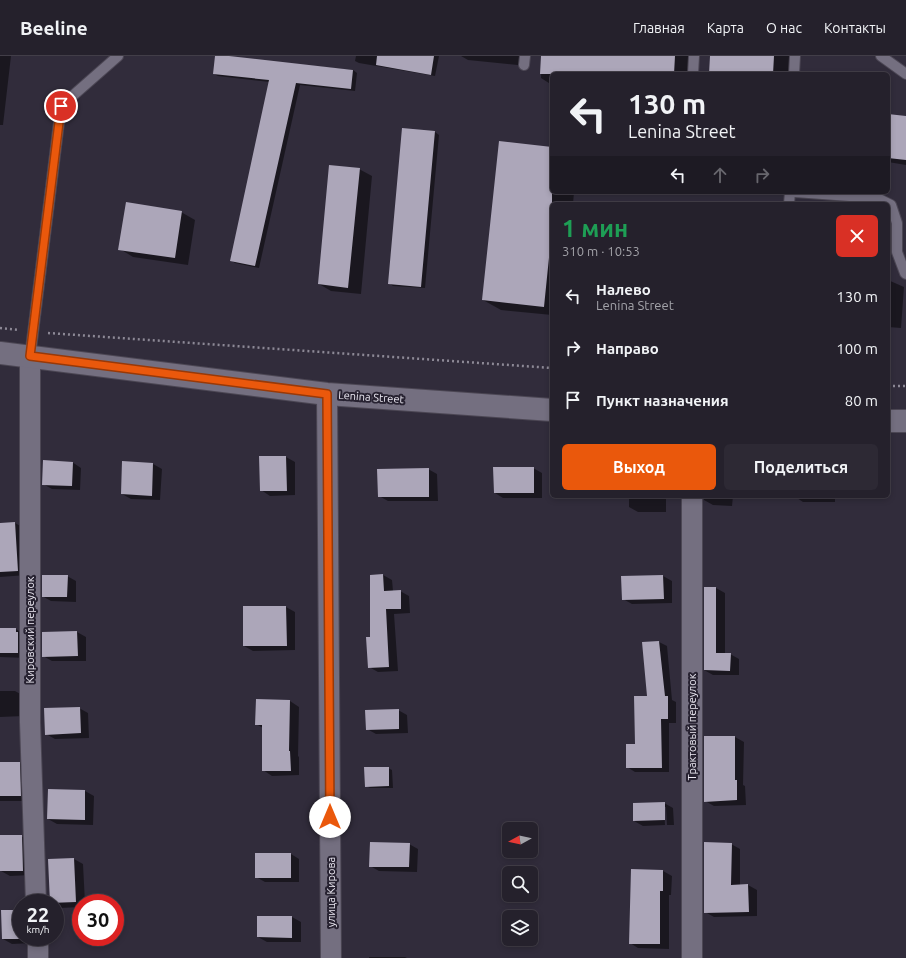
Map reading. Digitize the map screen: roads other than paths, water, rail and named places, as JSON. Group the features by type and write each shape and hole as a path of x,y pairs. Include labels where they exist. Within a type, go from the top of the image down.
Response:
{"main road":[{"name":"Lenina Street","path":"0,353 327,394 550,410"},
{"path":"890,421 906,421"}],"street":[{"name":"Кировский переулок","path":"30,356 30,722 36,894"},
{"name":"улица Кирова","path":"327,394 331,958"},
{"name":"Трактовый переулок","path":"692,498 692,958"},
{"path":"38,946 38,958"}],"lane":[{"path":"30,356 61,106 118,56"},
{"path":"693,72 694,56"},
{"path":"794,72 795,56"},
{"path":"881,56 906,74"},
{"path":"822,194 877,198 885,202"},
{"path":"890,204 901,236 897,252 906,274"}]}
